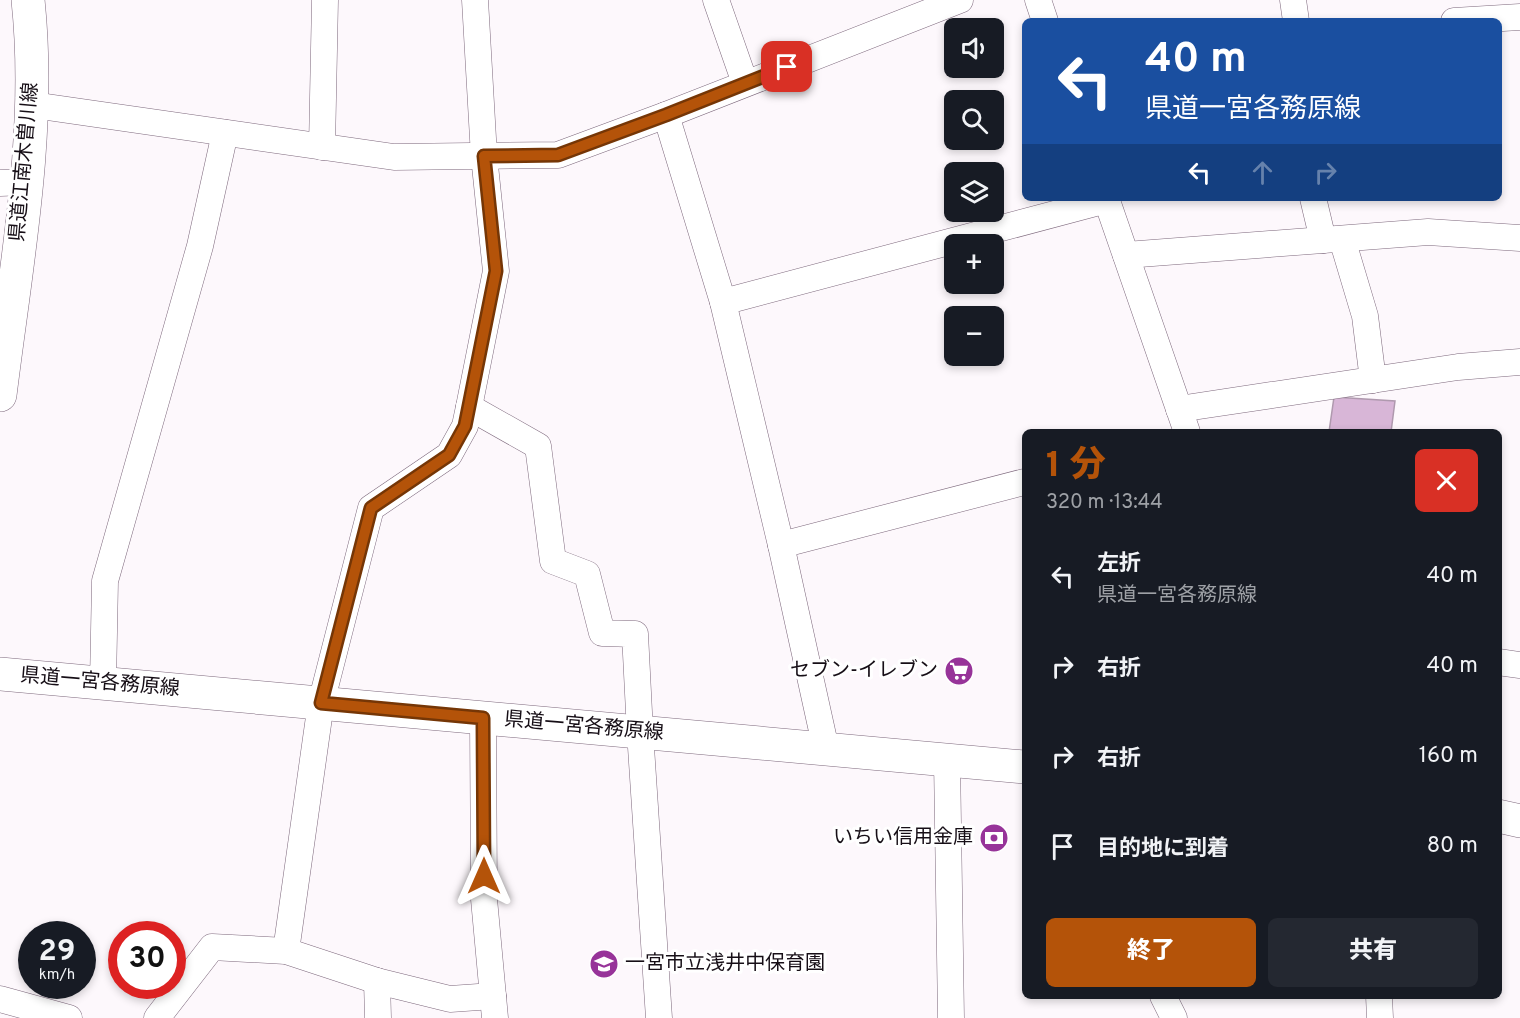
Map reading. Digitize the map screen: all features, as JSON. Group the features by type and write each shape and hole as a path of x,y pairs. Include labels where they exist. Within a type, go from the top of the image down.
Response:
{"main road":[{"name":"県道江南木曽川線","path":"0,395 13,182 33,105 28,0"},
{"name":"県道一宮各務原線","path":"0,674 1022,767"},
{"path":"1502,817 1520,821"}],"street":[{"path":"322,147 325,0"},
{"path":"286,951 321,703 371,508 449,455 465,426 469,407 496,271 484,156 475,0"},
{"path":"716,0 745,83"},
{"path":"33,105 394,158 558,155 960,0"},
{"path":"1038,0 1044,18"},
{"path":"1293,0 1296,18"},
{"path":"1502,19 1520,18"},
{"path":"666,115 723,302 781,545 826,749"},
{"path":"104,683 105,581 200,246 225,133"},
{"path":"723,302 1100,201"},
{"path":"1108,201 1183,420 1373,380 1458,367 1520,362"},
{"path":"1314,201 1365,316 1373,380"},
{"path":"1126,255 1428,231 1520,238"},
{"path":"469,407 538,446 553,561 587,574 602,633 635,634 660,1018"},
{"path":"781,545 1022,483"},
{"path":"1502,663 1520,665"},
{"path":"157,1018 212,948 286,951 377,981 494,1007 484,899 483,718"},
{"path":"947,760 951,1018"},
{"path":"377,981 378,1018"},
{"path":"0,999 69,1018"},
{"path":"1164,999 1173,1018"},
{"path":"1380,999 1380,1018"}],"building":[{"path":"1334,397 1395,401 1391,429 1329,429"}],"place":[{"name":"セブン-イレブン","path":"959,671"},
{"name":"いちい信用金庫","path":"994,838"},
{"name":"一宮市立浅井中保育園","path":"604,964"}],"route":[{"path":"484,876 483,718 321,703 371,508 449,455 465,426 496,271 484,156 558,155 787,67"}]}
